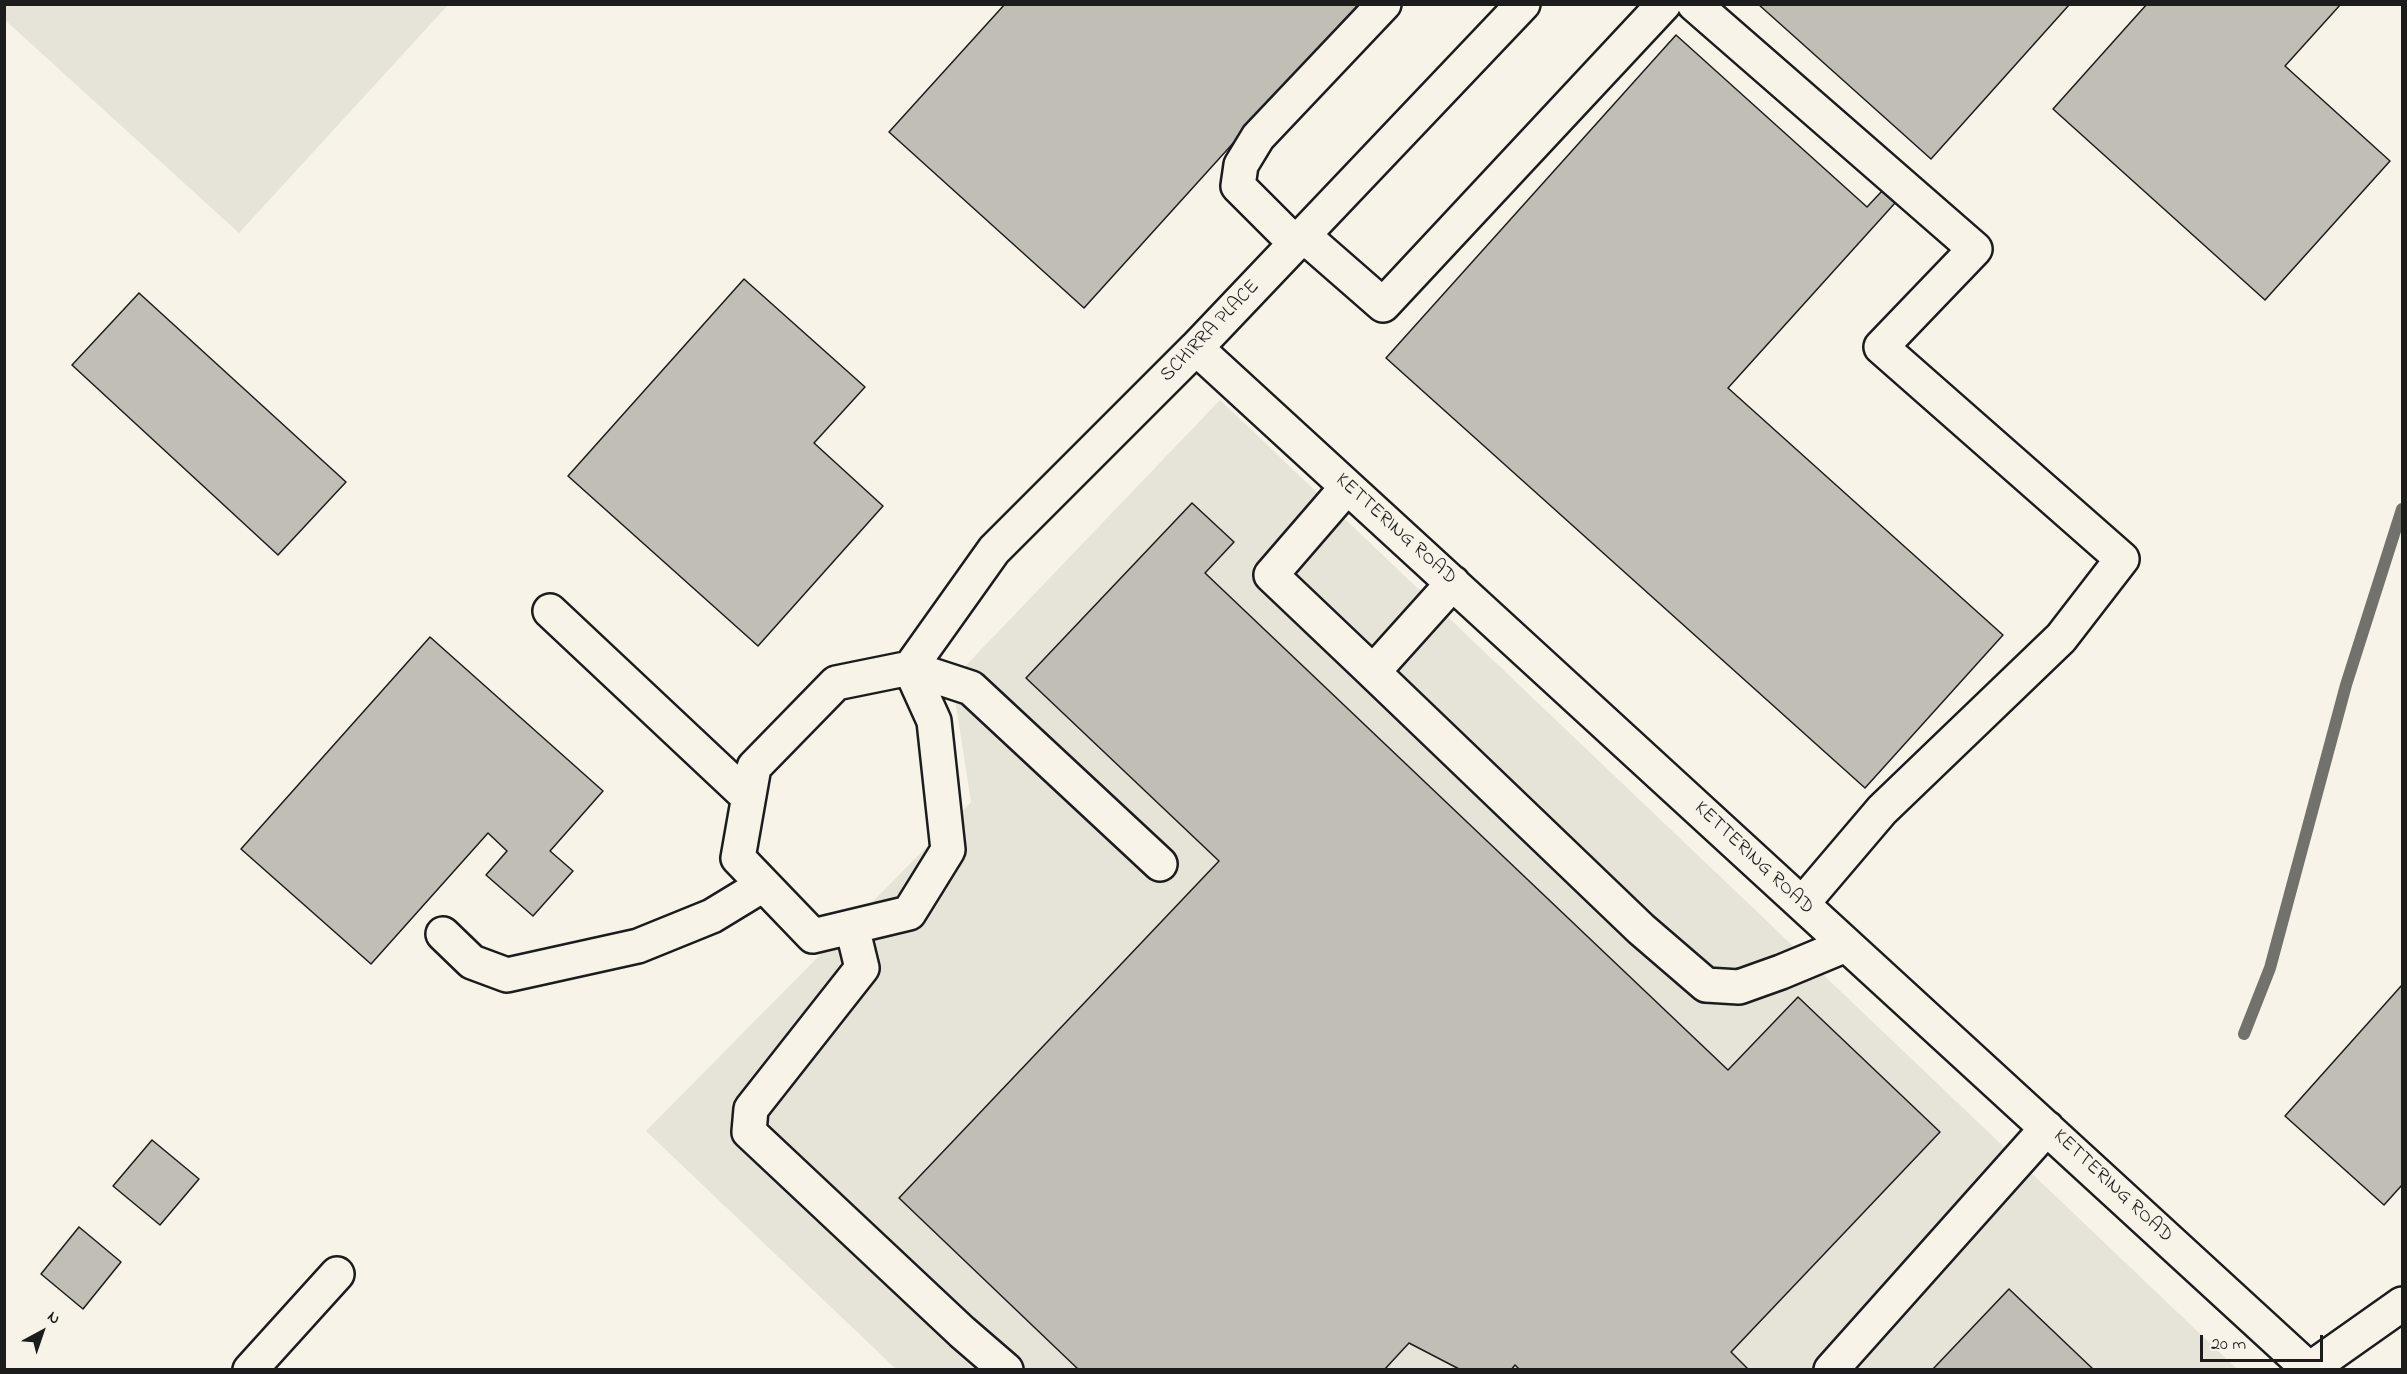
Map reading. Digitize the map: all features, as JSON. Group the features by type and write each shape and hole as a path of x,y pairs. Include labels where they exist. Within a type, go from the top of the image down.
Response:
{"street":[{"path":"1384,4 1258,137 1241,165 1238,186 1300,240 1383,305 1664,4"},
{"name":"SCHIRRA PLACE","path":"910,668 994,550 1196,348 1524,4"},
{"path":"1694,4 1975,249 1881,347 2122,559 2061,638 1882,810 1802,904"},
{"name":"KETTERING ROAD","path":"1196,348 2310,1369"},
{"path":"1347,487 1271,574 1641,928 1706,985 1739,987 1846,945"},
{"path":"1372,672 1453,583"},
{"path":"550,611 748,797"},
{"path":"910,668 934,721 948,850 909,913 813,936 738,858 753,767 836,683 910,668 971,688 1160,864"},
{"path":"443,934 472,962 507,975 638,946 712,916 763,885"},
{"path":"852,927 862,968 751,1109 749,1132 962,1332 1006,1370"},
{"path":"1831,1370 2047,1128"},
{"path":"250,1370 337,1274"},
{"path":"2310,1369 2403,1304"}],"shaded area":[{"path":"4,5 448,5 239,233 5,20"},
{"path":"1220,400 2237,1369 896,1369 646,1131 971,802 952,680"}],"building":[{"path":"1005,4 1359,4 1084,308 889,132"},
{"path":"1758,4 2069,4 2069,5 1931,159"},
{"path":"2147,4 2341,4 2285,66 2390,161 2265,300 2053,109"},
{"path":"1676,35 1867,207 1882,191 1895,203 1728,388 2003,635 1865,788 1386,358"},
{"path":"744,279 865,387 814,443 883,506 758,646 568,476"},
{"path":"139,293 346,482 278,555 72,365"},
{"path":"1192,503 1234,542 1205,573 1728,1070 1798,997 1940,1132 1731,1352 1749,1370 1520,1370 1515,1365 1511,1370 1461,1370 1409,1343 1384,1370 1079,1370 899,1198 1219,861 1026,678"},
{"path":"430,637 603,791 550,851 573,871 533,916 486,875 507,851 488,833 371,964 241,849"},
{"path":"2402,985 2402,1185 2384,1205 2285,1116"},
{"path":"152,1140 199,1179 160,1225 113,1186"},
{"path":"79,1227 121,1262 83,1309 41,1274"},
{"path":"2009,1289 2094,1370 1932,1370"}],"waterway":[{"path":"2244,1034 2270,968 2346,685 2402,509"}]}
